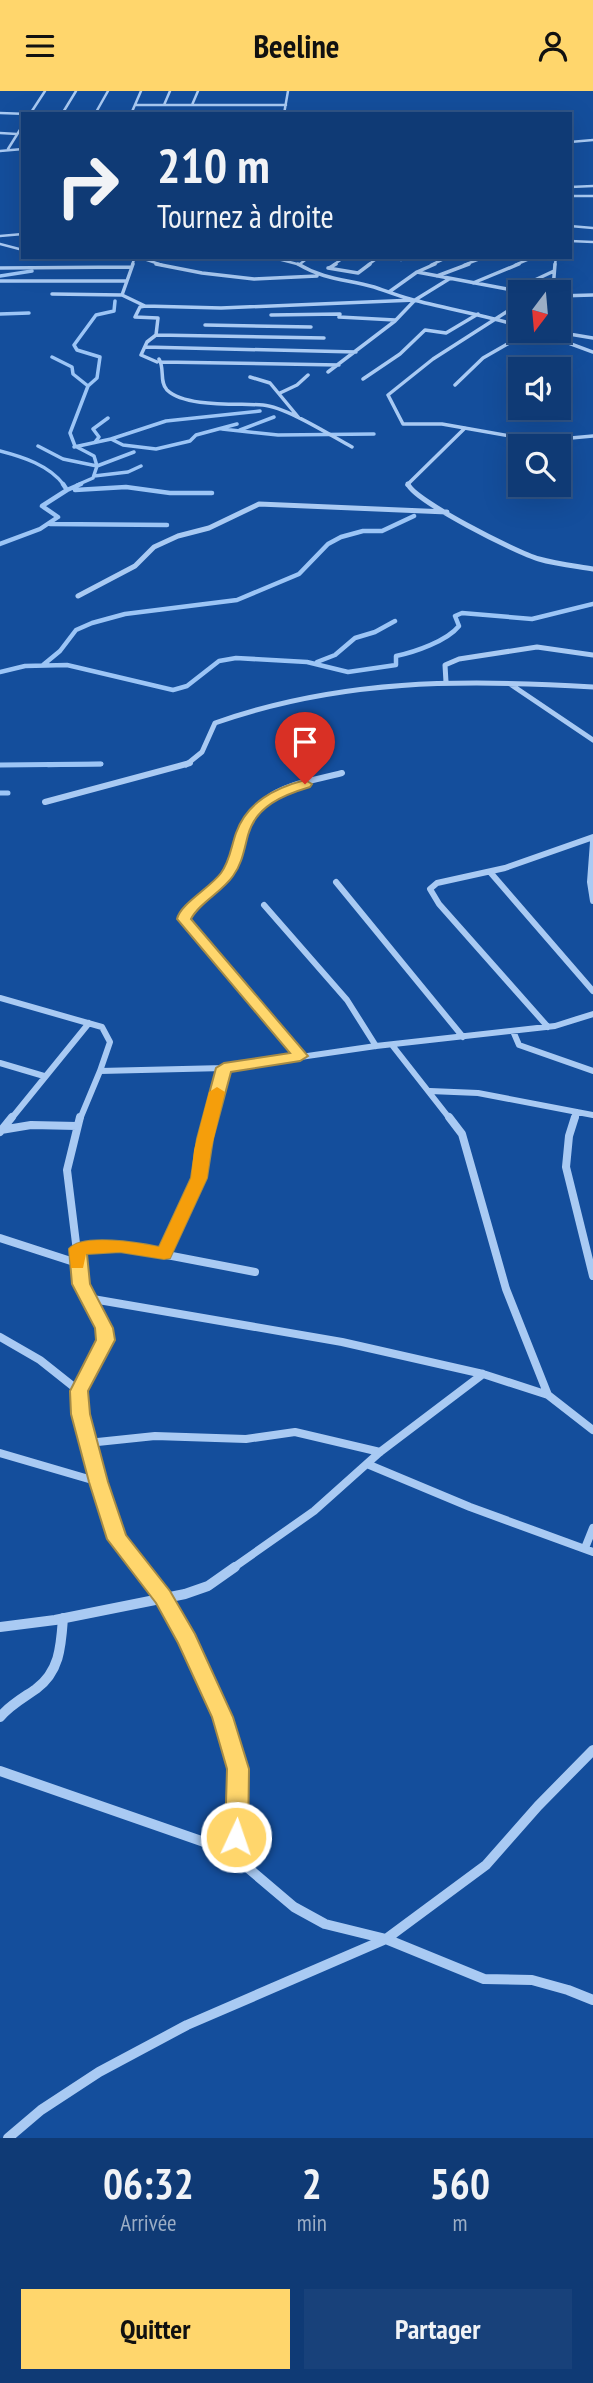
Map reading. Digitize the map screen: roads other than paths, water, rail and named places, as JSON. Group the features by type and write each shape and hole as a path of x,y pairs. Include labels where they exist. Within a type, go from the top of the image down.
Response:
{"street":[{"path":"30,112 45,91"},
{"path":"63,112 75,91"},
{"path":"96,112 108,91"},
{"path":"132,112 141,91"},
{"path":"164,105 170,91"},
{"path":"192,105 198,91"},
{"path":"284,112 288,91"},
{"path":"135,104 286,105"},
{"path":"0,113 21,114"},
{"path":"8,149 21,129"},
{"path":"0,134 21,137"},
{"path":"572,142 593,140"},
{"path":"0,151 21,149"},
{"path":"572,187 593,186"},
{"path":"572,196 593,197"},
{"path":"572,226 593,228"},
{"path":"0,236 21,234"},
{"path":"572,241 593,242"},
{"path":"0,243 21,243"},
{"path":"0,243 21,249"},
{"path":"122,295 135,259"},
{"path":"141,259 208,274 268,280 319,276 479,313 508,322"},
{"path":"279,259 300,264 319,276"},
{"path":"300,264 306,259"},
{"path":"319,276 342,259"},
{"path":"328,268 358,273 376,259"},
{"path":"389,292 417,272 444,259"},
{"path":"436,276 480,259"},
{"path":"472,283 529,259"},
{"path":"553,280 556,259"},
{"path":"0,268 131,267"},
{"path":"535,280 554,271"},
{"path":"417,272 508,289"},
{"path":"328,372 396,320 415,300 449,279"},
{"path":"0,281 127,281"},
{"path":"52,294 122,295 145,306"},
{"path":"571,296 593,295"},
{"path":"339,365 159,361 141,355 156,335 158,318 135,317 140,307 145,306 272,306 415,300"},
{"path":"269,325 272,306"},
{"path":"508,311 433,359 388,395 403,424 428,423 538,442 593,436"},
{"path":"363,379 400,354 425,330 446,333 479,313"},
{"path":"271,315 340,314 339,317 396,320"},
{"path":"205,325 311,327"},
{"path":"571,334 593,338"},
{"path":"156,335 324,338"},
{"path":"455,385 483,358 509,343"},
{"path":"569,343 593,352"},
{"path":"145,347 356,352"},
{"path":"159,361 164,386 169,391 211,405 266,405 352,447"},
{"path":"280,393 297,385 308,375"},
{"path":"250,377 270,383 299,419"},
{"path":"465,428 407,485 422,498 521,554 593,569"},
{"path":"78,596 135,566 154,547 178,536 209,528 260,504 447,512"},
{"path":"446,682 445,665 459,659 537,647 593,655"},
{"path":"45,802 188,764 203,753 208,743 209,730 215,723 279,701 398,685 446,682 593,687"},
{"path":"510,684 593,740"},
{"path":"300,1056 184,919 185,914 228,874 243,831 257,808 280,792 342,773"},
{"path":"548,1027 439,904 430,889 437,883 490,872 593,840 590,882 593,901"},
{"path":"490,872 593,991"},
{"path":"336,882 463,1037"},
{"path":"264,905 347,1000 376,1046"},
{"path":"0,999 102,1027 109,1037 109,1050 77,1126 67,1170 78,1249 77,1263 86,1298 104,1328 106,1340 79,1391 80,1414 117,1539 163,1597 187,1640 222,1717 238,1769 235,1857"},
{"path":"100,1071 224,1068 376,1046 548,1027 593,1014"},
{"path":"0,1131 89,1023"},
{"path":"513,1031 519,1045 593,1071"},
{"path":"392,1045 462,1134 506,1289 548,1395"},
{"path":"0,1063 44,1076"},
{"path":"164,1254 199,1178 205,1139 224,1068"},
{"path":"430,1091 478,1093 593,1115"},
{"path":"577,1112 569,1136 566,1167 593,1276"},
{"path":"0,1131 31,1125 77,1126"},
{"path":"0,1237 77,1263"},
{"path":"78,1249 120,1246 256,1272"},
{"path":"86,1298 342,1342 483,1374 548,1395 593,1430"},
{"path":"0,1337 40,1360 79,1391"},
{"path":"0,1627 63,1618 163,1597 190,1595 229,1572 314,1511 380,1452 483,1374"},
{"path":"88,1443 155,1436 246,1439 295,1432 380,1452"},
{"path":"0,1453 99,1482"},
{"path":"367,1464 470,1507 589,1550 593,1528"},
{"path":"0,1717 13,1703 48,1679 59,1656 63,1618"},
{"path":"8,2138 41,2111 99,2072 187,2025 386,1939 486,1865 538,1806 593,1750"},
{"path":"0,1771 207,1843 235,1857 294,1907 325,1924 386,1939 484,1979 523,1979 593,2000"}],"waterway":[{"path":"0,276 32,271"},
{"path":"88,386 97,378 100,357 77,350 74,345 96,315 114,311 115,301"},
{"path":"0,314 29,313"},
{"path":"52,357 72,367 73,374 88,386"},
{"path":"76,447 70,433 88,386"},
{"path":"111,439 166,421 260,411"},
{"path":"240,430 274,417"},
{"path":"95,442 99,437 93,429 108,418"},
{"path":"111,439 123,445 156,449 190,441 196,435 237,424"},
{"path":"222,429 278,435 374,434"},
{"path":"76,447 111,439"},
{"path":"38,446 63,459 97,466"},
{"path":"76,447 94,456 97,466"},
{"path":"0,451 43,467 64,485"},
{"path":"97,466 134,452"},
{"path":"77,485 93,478 97,466"},
{"path":"94,476 128,472 141,466"},
{"path":"63,484 67,490"},
{"path":"67,490 81,484"},
{"path":"75,490 126,487 170,493 212,493"},
{"path":"0,544 40,529 58,517 42,506 67,490"},
{"path":"43,665 60,651 76,630 92,623 125,614 237,600 299,574 328,544 341,537 363,531 382,531 414,516"},
{"path":"50,524 167,525"},
{"path":"0,672 25,666 67,665 173,690 187,686 219,661 236,658 307,662 348,672 396,665 396,656 430,645 454,631 459,626 455,616 462,613 532,619 593,604"},
{"path":"317,662 335,655 355,638 375,632 395,621"},
{"path":"0,765 101,764 48,765"},
{"path":"0,793 8,793"}]}
